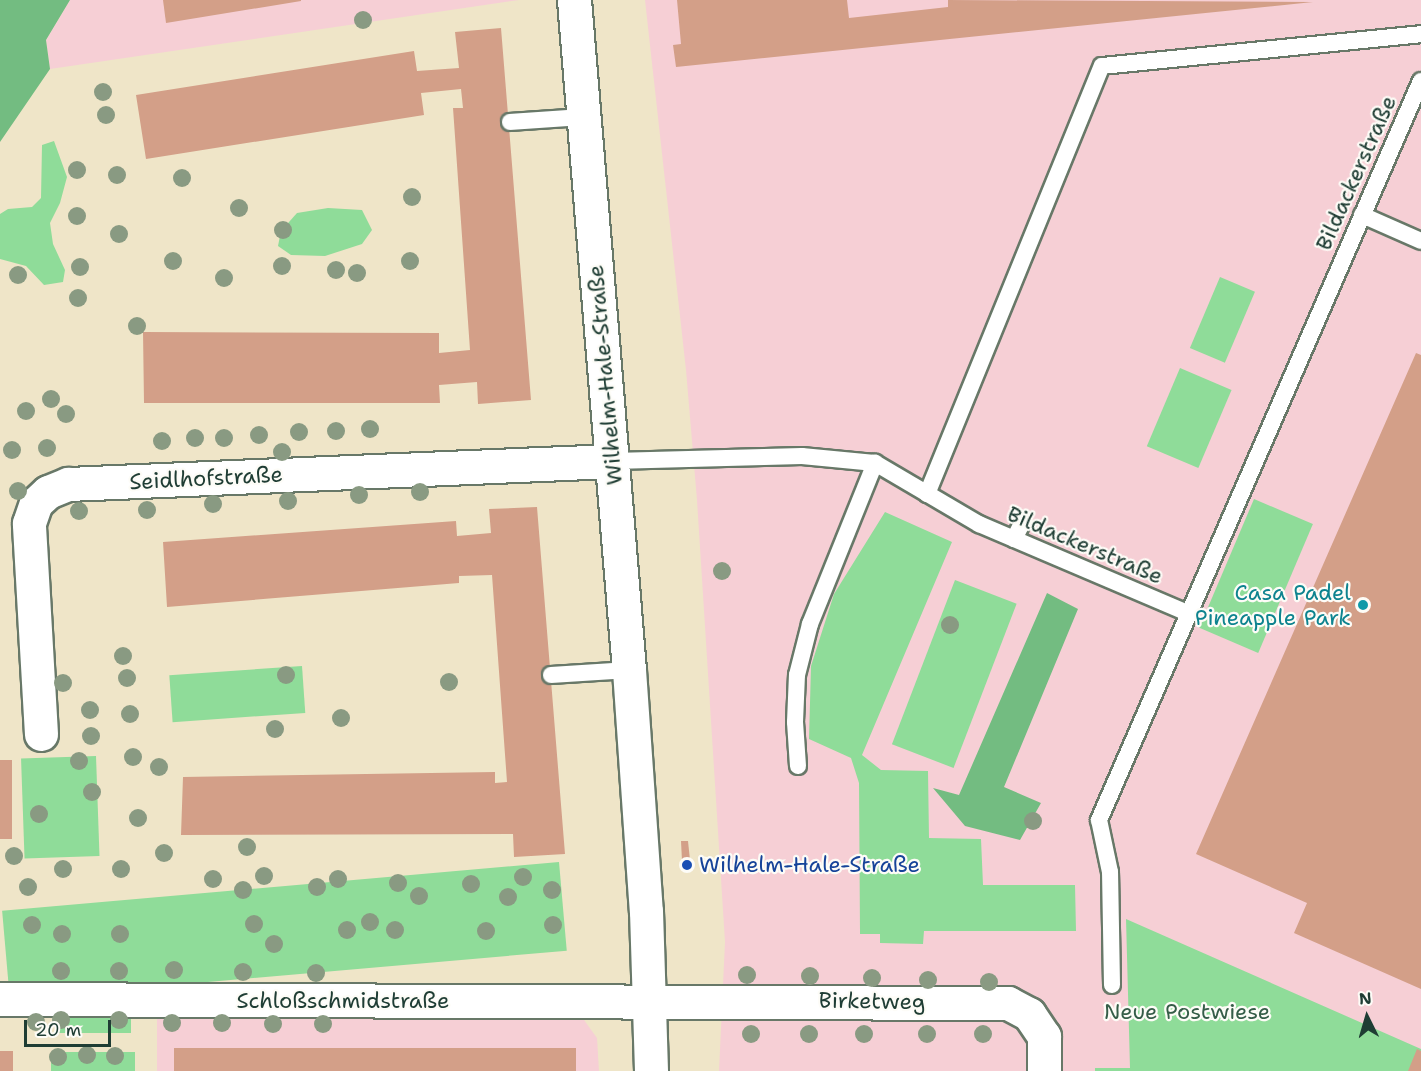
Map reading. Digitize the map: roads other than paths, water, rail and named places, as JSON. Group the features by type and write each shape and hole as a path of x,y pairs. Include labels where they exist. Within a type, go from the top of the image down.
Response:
{"street":[{"name":"Wilhelm-Hale-Straße","path":"574,0 629,670 650,1002 651,1071"},
{"name":"Seidlhofstraße","path":"41,734 29,523 36,503 48,492 68,484 613,461"},
{"name":"Schloßschmidstraße","path":"0,999 650,1002"},
{"name":"Birketweg","path":"650,1002 742,1000 1008,1004 1029,1014 1044,1036 1044,1071"}],"lane":[{"path":"927,494 1102,66 1421,34"},
{"name":"Bildackerstraße","path":"613,461 802,456 875,463 979,524 1017,532 1190,614 1421,81"},
{"path":"510,122 582,117"},
{"path":"1362,215 1421,241"},
{"path":"798,766 795,722 796,675 810,624 875,463"},
{"path":"1112,985 1110,872 1099,820 1190,614"},
{"path":"551,675 629,670"}],"place":[{"name":"Casa Padel Pineapple Park","path":"1363,605"},
{"name":"Wilhelm-Hale-Straße","path":"687,865"}],"park label":[{"name":"Neue Postwiese","path":"1187,1012"}]}
